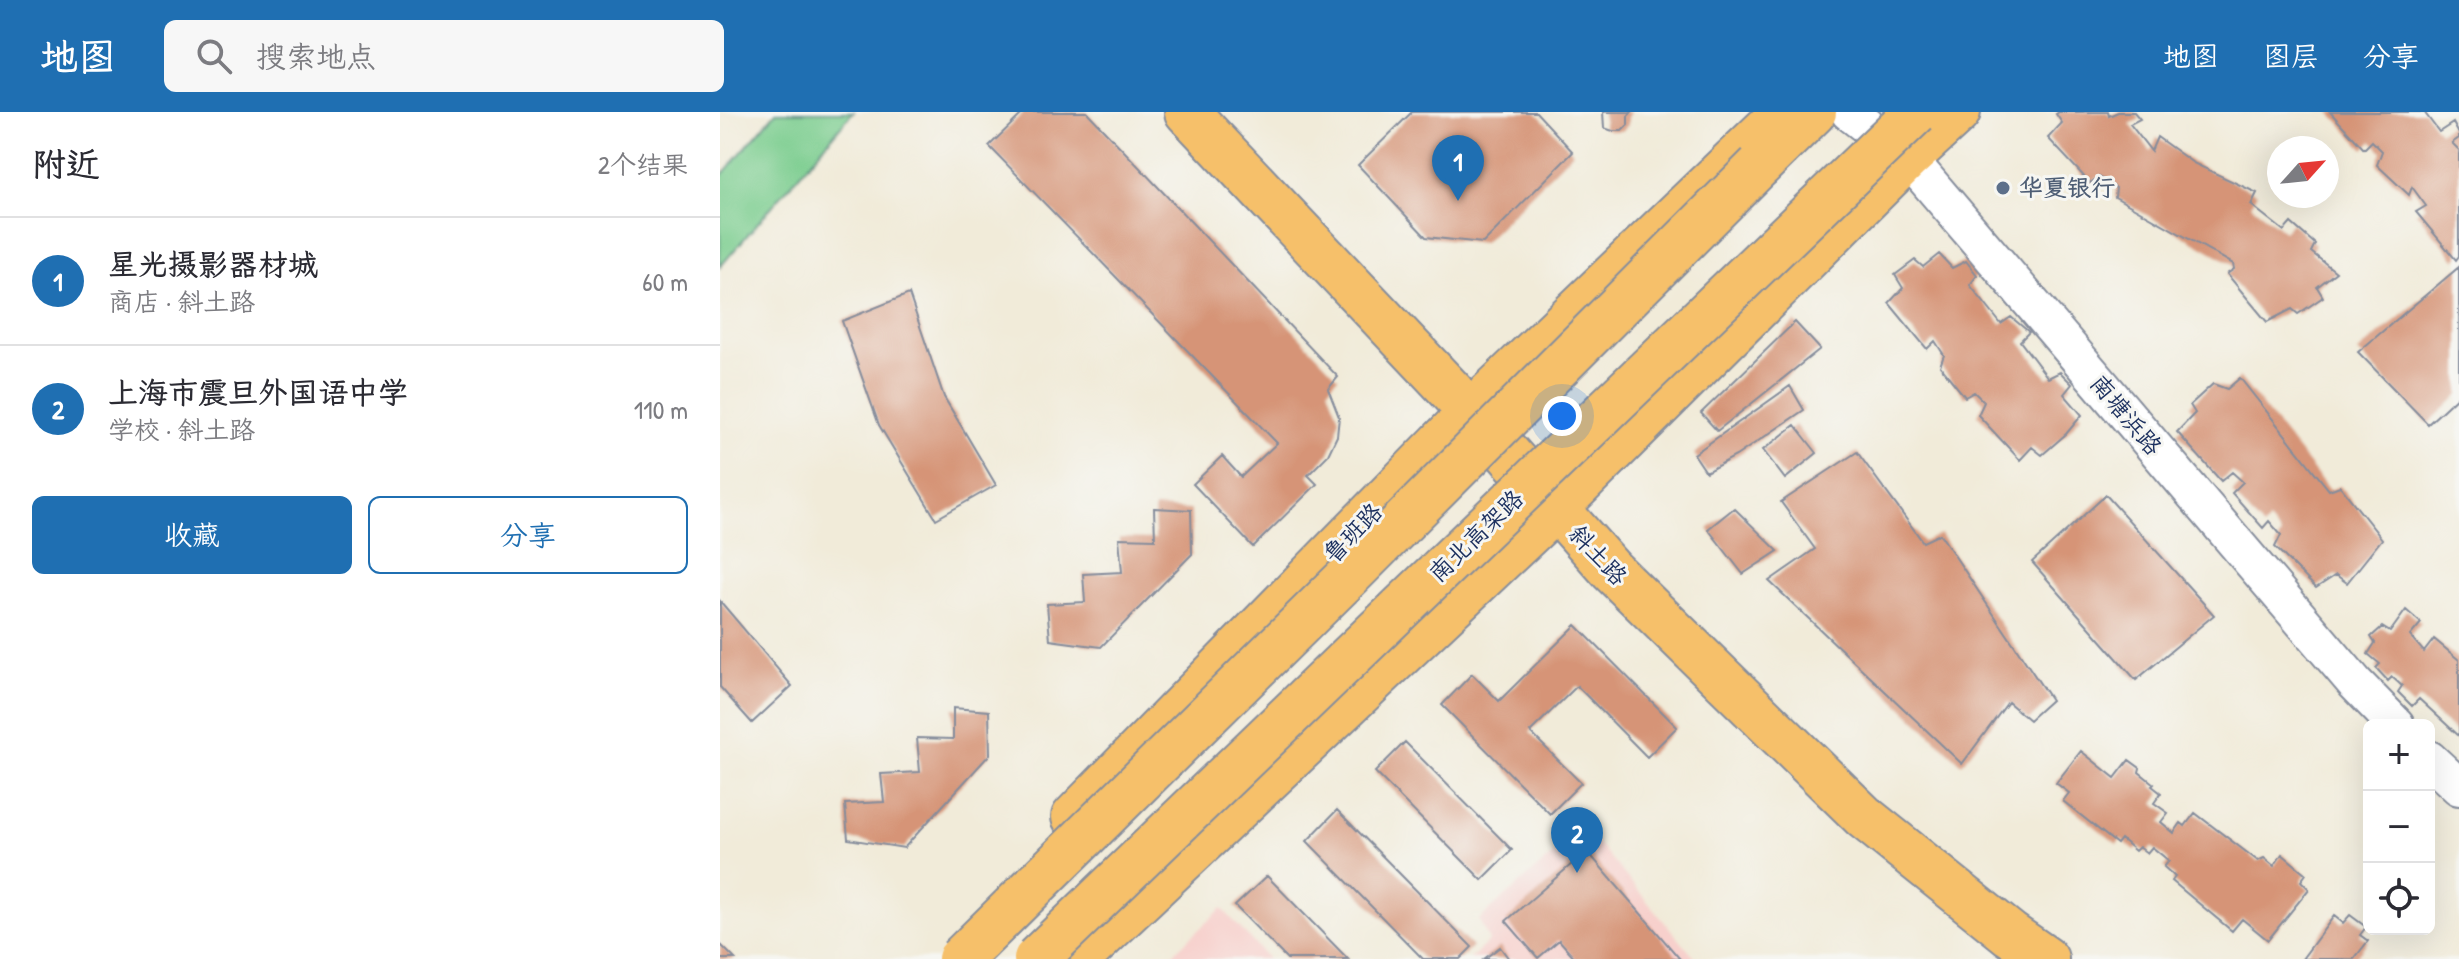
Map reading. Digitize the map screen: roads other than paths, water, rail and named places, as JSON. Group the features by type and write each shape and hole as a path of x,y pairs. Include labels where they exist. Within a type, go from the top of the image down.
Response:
{"main road":[{"name":"斜土路","path":"1187,112 1471,412 1612,571 1864,817 2010,934 2046,959"},
{"path":"1880,112 1894,119 1909,112"},
{"name":"南北高架路","path":"1036,959 1916,112"},
{"path":"1908,158 1907,132 1926,112"},
{"path":"1078,959 1555,509 1958,112"},
{"name":"鲁班路","path":"935,959 1471,412 1792,113"},
{"path":"960,959 1759,166 1792,113"}],"street":[{"name":"南塘浜路","path":"1849,112 1908,158 2355,683 2390,719"},
{"path":"2435,765 2459,787"}],"place":[{"name":"华夏银行","path":"2003,188"},
{"name":"星光摄影器材城","path":"1458,201"},
{"name":"上海市震旦外国语中学","path":"1577,873"}]}
